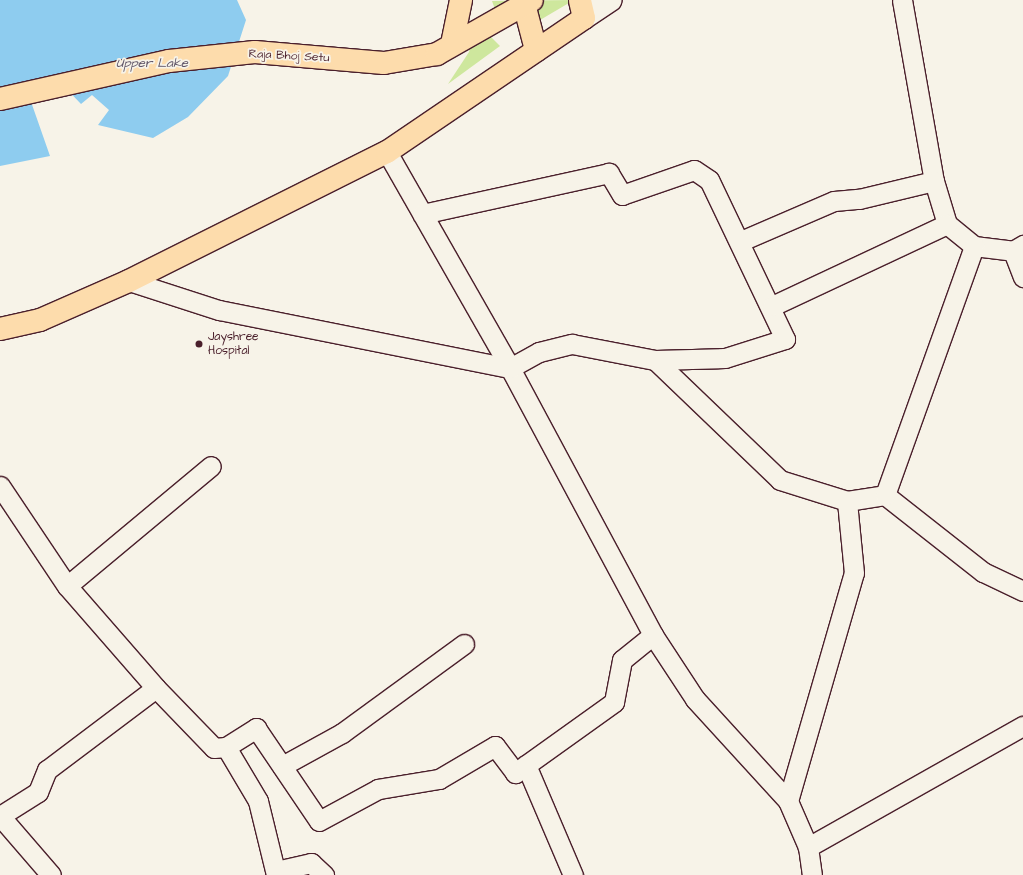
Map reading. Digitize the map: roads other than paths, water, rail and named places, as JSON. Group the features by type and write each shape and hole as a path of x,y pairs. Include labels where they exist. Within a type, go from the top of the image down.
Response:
{"main road":[{"path":"445,49 461,0"},
{"path":"0,329 40,320 129,281 387,152 536,50 582,9 610,0"},
{"path":"526,1 536,50"},
{"name":"Raja Bhoj Setu","path":"0,99 169,61 255,52 384,63 445,49 526,1"}],"street":[{"path":"902,0 934,181 948,224 974,246 1018,248 1023,277"},
{"path":"387,152 510,368 653,635 695,699 788,800 808,847 812,875"},
{"path":"129,281 219,310 510,368 539,352 572,344 655,360 725,358 785,339 772,306 741,240 709,180 694,170 622,195 609,173 422,214"},
{"path":"741,240 834,201 859,199 934,181"},
{"path":"772,306 948,224"},
{"path":"885,495 974,246"},
{"path":"655,360 780,480 847,501 885,495 983,572 1023,591"},
{"path":"67,586 211,466"},
{"path":"0,486 67,586 156,688 214,748 226,746 256,728 320,821 378,789 439,779 495,746 515,773 614,702 622,660 653,635"},
{"path":"788,800 854,573 847,501"},
{"path":"282,766 342,732 464,644"},
{"path":"51,875 0,816 38,792 47,770 156,688"},
{"path":"808,847 1023,726"},
{"path":"226,746 258,801 276,873 311,863 324,875"},
{"path":"526,766 573,875"}],"water":[{"name":"Upper Lake","path":"0,0 237,0 246,20 228,76 188,117 153,138 98,125 109,110 92,95 81,104 58,80 29,96 50,156 0,166"}],"place":[{"name":"Jayshree Hospital","path":"199,344"}]}
